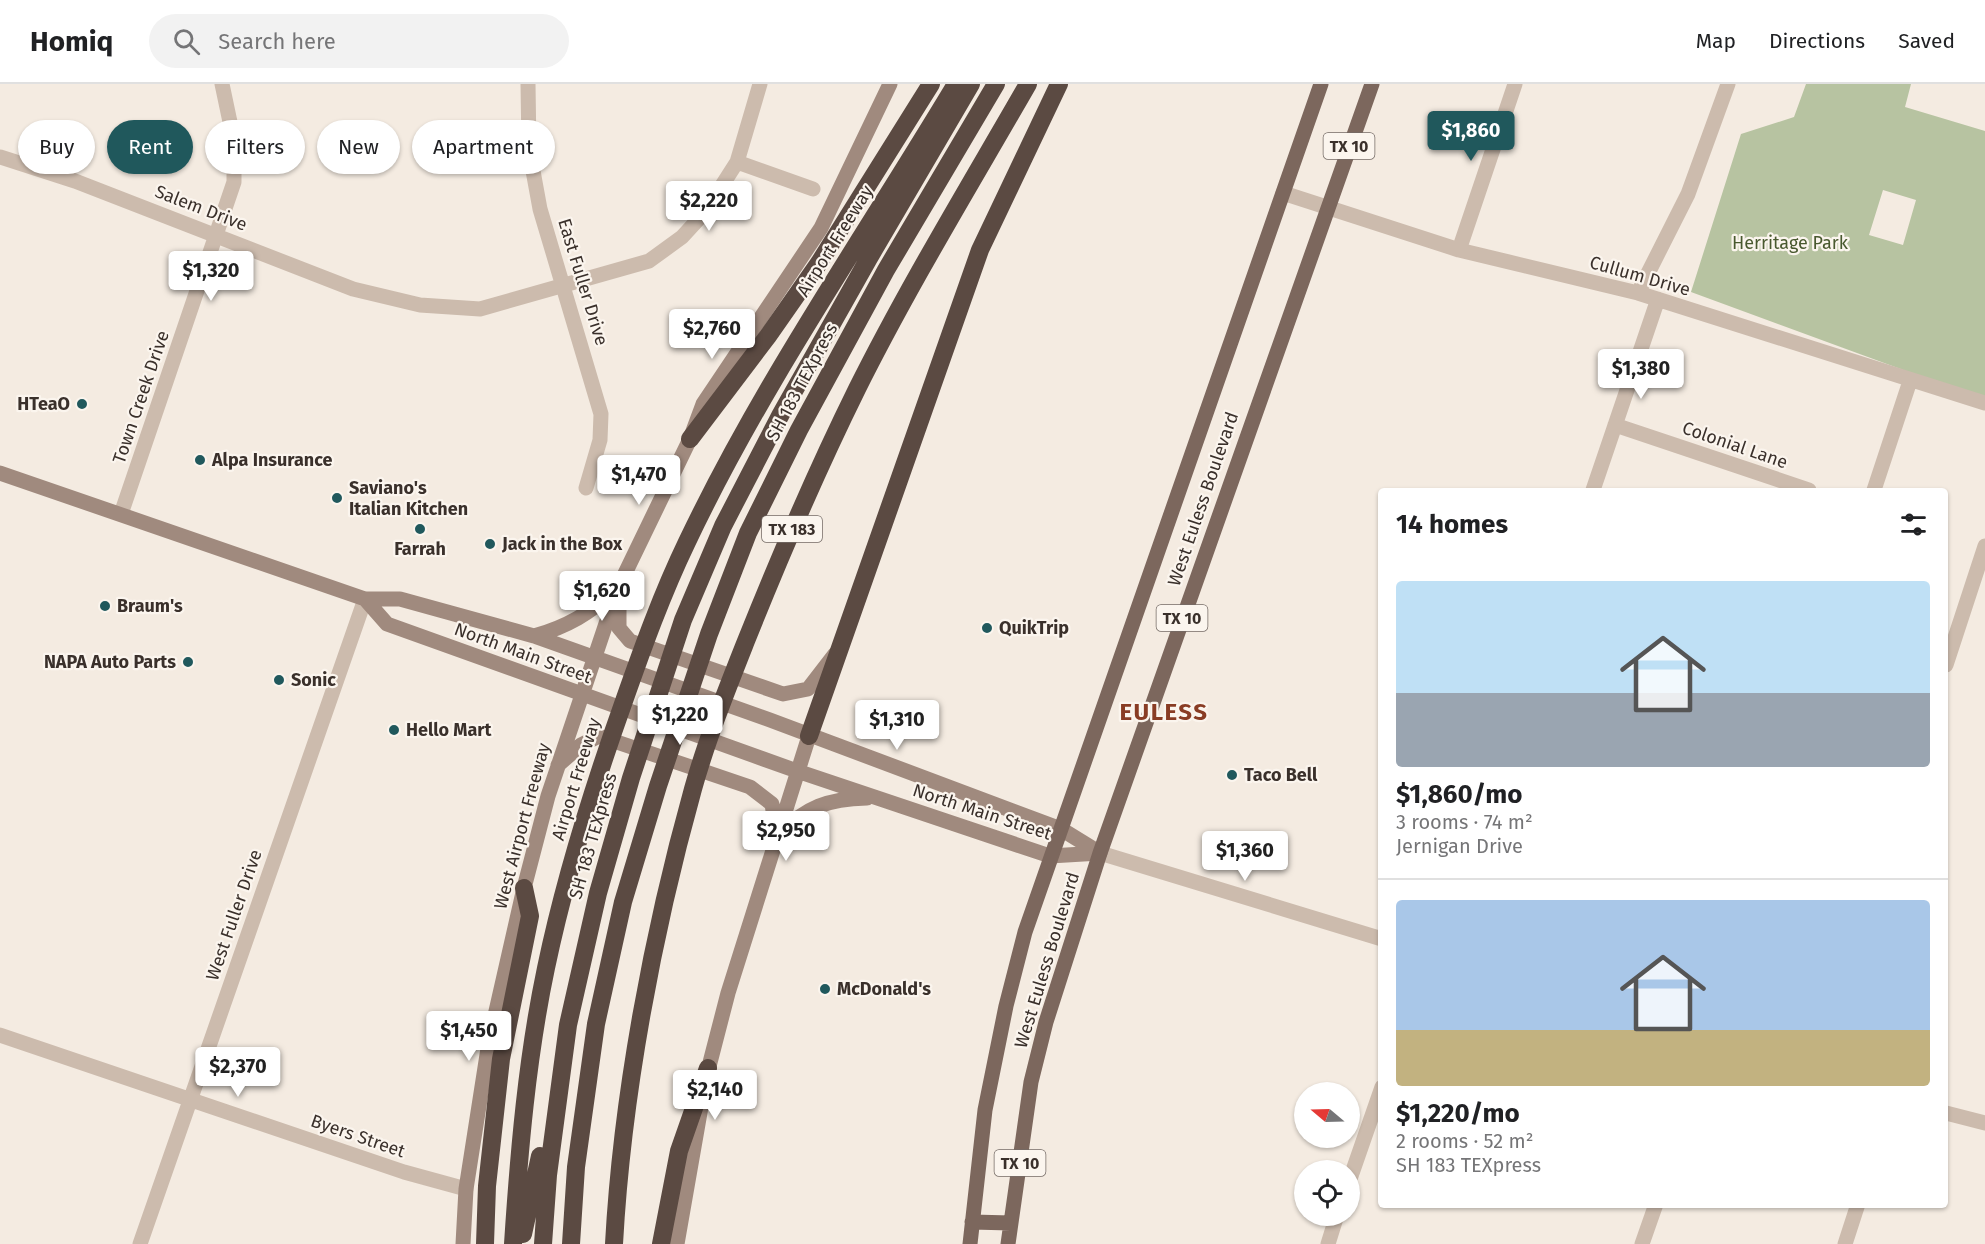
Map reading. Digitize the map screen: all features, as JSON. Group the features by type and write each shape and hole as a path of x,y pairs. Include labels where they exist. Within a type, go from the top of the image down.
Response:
{"highway":[{"path":"690,439 768,336 819,263 931,84"},
{"name":"Airport Freeway","path":"513,1244 528,1076 546,968 573,860 603,758 653,618 687,541 787,354 956,84"},
{"name":"SH 183 TEXpress","path":"543,1244 548,1175 568,1025 598,893 631,778 683,620 714,547 799,383 868,258 971,84"},
{"name":"SH 183 TEXpress","path":"571,1244 576,1167 596,1024 623,902 658,786 709,634 748,533 799,430 886,270 996,84"},
{"name":"TX 183","path":"614,1244 633,1076 652,964 694,786 733,676 772,575 858,388 906,294 1028,84"},
{"path":"809,736 980,250 1059,84"},
{"path":"485,1244 488,1186 501,1059 530,916 524,888"},
{"path":"521,1244 568,1025"},
{"path":"661,1244 679,1151 708,1068"},
{"path":"608,1244 615,1221"}],"main road":[{"name":"West Airport Freeway","path":"463,1244 466,1189 489,1042 524,888 558,766 618,588 690,439 703,404 821,228 890,84"},
{"name":"West Euless Boulevard","path":"970,1244 985,1110 1006,1006 1025,932 1321,84"},
{"name":"West Euless Boulevard","path":"1008,1244 1031,1082 1038,1052 1100,853 1371,84"},
{"name":"North Main Street","path":"0,473 365,599 400,599 534,636 770,720 1061,829 1100,853"},
{"path":"618,588 619,628 630,641 783,694 808,689 840,647"},
{"path":"534,636 563,628 588,614 618,588"},
{"name":"North Main Street","path":"365,599 387,624 758,758 1050,856 1100,853"},
{"path":"558,766 581,745 599,736 750,787 772,804 776,836"},
{"path":"677,1244 708,1068 728,993 809,736"},
{"path":"776,836 800,814 826,802 874,797"},
{"path":"972,1222 1011,1223"}],"street":[{"name":"Town Creek Drive","path":"121,514 234,182 236,164 222,84"},
{"name":"East Fuller Drive","path":"528,84 529,149 540,209 602,414 600,440 586,488"},
{"name":"Salem Drive","path":"0,157 75,181 217,234 353,289 420,305 480,309 649,261 682,237 705,212 737,162 760,84"},
{"path":"1459,250 1515,84"},
{"path":"1638,293 1688,194 1728,84"},
{"path":"737,162 813,189"},
{"name":"Cullum Drive","path":"1283,193 1459,250 1638,293 1985,403"},
{"path":"1594,488 1658,299"},
{"path":"1875,488 1910,381"},
{"name":"Colonial Lane","path":"1615,425 1803,488"},
{"path":"1948,659 1985,546"},
{"name":"West Fuller Drive","path":"140,1244 365,599"},
{"path":"1100,853 1378,938"},
{"name":"Byers Street","path":"0,1035 404,1172 466,1189"},
{"path":"1357,1160 1378,1098"},
{"path":"1948,1114 1985,1124"},
{"path":"1641,1244 1654,1208"},
{"path":"1845,1244 1857,1208"},
{"path":"1328,1244 1334,1226"}],"green space":[{"name":"Herritage Park","path":"1806,84 1911,84 1905,107 1985,131 1985,400 1691,292 1741,134 1794,117","holes":["1883,190 1916,200 1903,245 1869,235"]}],"place":[{"name":"HTeaO","path":"82,404"},
{"name":"Alpa Insurance","path":"200,460"},
{"name":"Saviano's Italian Kitchen","path":"337,498"},
{"name":"Farrah","path":"420,529"},
{"name":"Jack in the Box","path":"490,544"},
{"name":"Braum's","path":"105,606"},
{"name":"QuikTrip","path":"987,628"},
{"name":"NAPA Auto Parts","path":"188,662"},
{"name":"Sonic","path":"279,680"},
{"name":"Hello Mart","path":"394,730"},
{"name":"Taco Bell","path":"1232,775"},
{"name":"McDonald's","path":"825,989"}],"district":[{"name":"EULESS","path":"1164,712"}]}
